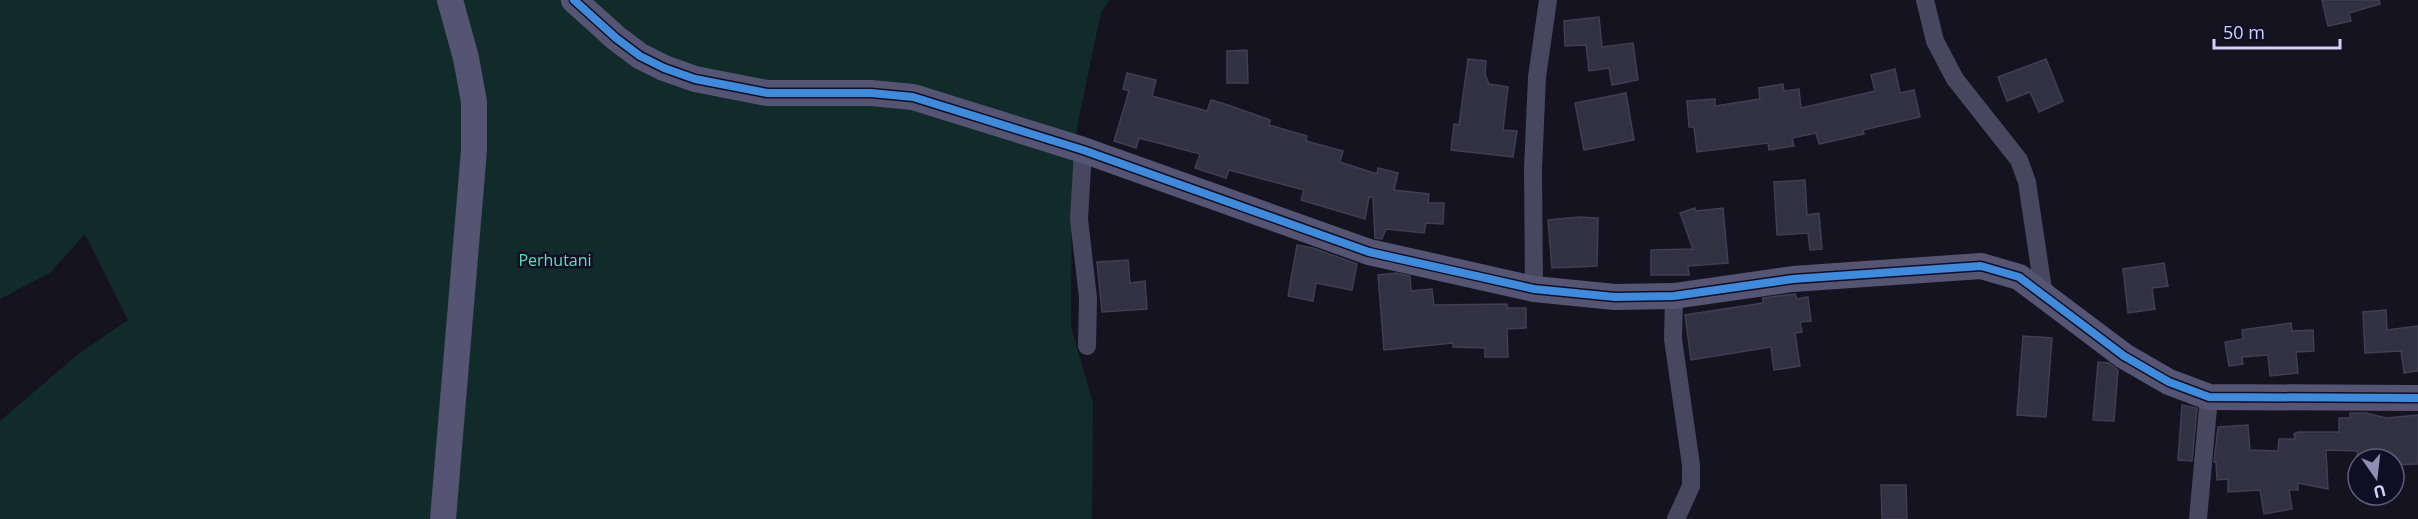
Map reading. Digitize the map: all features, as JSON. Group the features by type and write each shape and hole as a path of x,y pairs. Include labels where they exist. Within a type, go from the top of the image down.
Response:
{"street":[{"path":"443,519 474,150 474,102 466,58 450,0"},
{"path":"574,0 616,38 640,56 695,80 767,93 871,93 913,97 1083,150 1369,252 1534,289 1615,297 1674,296 1793,279 1981,266 2019,277 2124,356 2169,382 2209,397 2418,398"},
{"path":"1534,289 1533,169 1537,76 1548,0"},
{"path":"1925,0 1935,41 1955,80 2019,160 2027,182 2044,296"},
{"path":"1083,150 1079,219 1088,298 1087,346"},
{"path":"1674,296 1672,339 1691,465 1691,486 1676,519"},
{"path":"2198,519 2209,397"}],"green space":[{"name":"Perhutani","path":"0,0 1110,0 1101,12 1077,127 1072,192 1071,327 1093,403 1092,519 0,519 0,421 77,355 128,320 85,234 50,273 0,299"}],"building":[{"path":"2322,0 2379,0 2380,4 2349,13 2351,21 2328,26"},
{"path":"1599,17 1602,47 1633,43 1638,80 1612,85 1609,68 1589,71 1586,45 1565,46 1564,21"},
{"path":"1247,50 1248,83 1227,83 1227,51"},
{"path":"1468,59 1486,61 1485,74 1489,84 1508,87 1503,130 1517,131 1513,157 1451,150 1454,124 1459,125"},
{"path":"2046,59 2063,101 2039,112 2030,92 2007,101 1998,77"},
{"path":"1895,69 1900,93 1914,90 1920,117 1863,130 1864,134 1819,144 1816,133 1792,138 1794,146 1769,150 1768,143 1697,152 1694,127 1689,127 1687,101 1715,99 1715,106 1760,99 1759,88 1783,84 1784,91 1799,89 1801,108 1875,91 1871,75"},
{"path":"1127,73 1156,80 1152,96 1207,111 1211,100 1228,105 1270,120 1269,125 1307,136 1306,141 1343,151 1340,162 1377,174 1378,168 1398,173 1394,190 1429,194 1428,203 1444,203 1443,224 1426,223 1424,233 1386,229 1382,239 1375,238 1373,197 1369,197 1365,219 1301,200 1304,190 1229,170 1226,178 1195,168 1200,154 1139,138 1136,148 1114,141 1129,91 1123,89"},
{"path":"1626,93 1634,140 1584,150 1575,103"},
{"path":"1805,180 1807,215 1819,213 1822,249 1810,250 1808,233 1777,235 1774,182"},
{"path":"1695,208 1696,211 1723,208 1728,263 1688,266 1689,275 1651,275 1651,250 1693,249 1680,213"},
{"path":"1598,218 1597,266 1552,268 1548,220"},
{"path":"1297,245 1313,248 1357,264 1352,290 1316,283 1313,301 1288,296"},
{"path":"1128,260 1130,283 1145,281 1147,309 1102,312 1097,262"},
{"path":"2164,263 2168,286 2152,288 2155,309 2128,313 2123,269"},
{"path":"1396,273 1410,276 1411,291 1432,289 1434,305 1507,304 1507,308 1526,308 1526,328 1507,329 1508,357 1485,357 1485,348 1453,347 1453,343 1384,350 1378,275"},
{"path":"1795,294 1797,299 1808,297 1811,321 1800,322 1802,332 1795,333 1800,366 1774,370 1771,347 1691,360 1685,315 1763,303 1763,298"},
{"path":"2386,310 2387,330 2418,326 2418,371 2404,373 2401,351 2365,353 2363,312"},
{"path":"2291,323 2292,331 2313,330 2314,351 2296,352 2298,373 2270,376 2268,355 2242,357 2243,364 2229,366 2225,342 2243,339 2242,330"},
{"path":"2023,336 2052,338 2046,417 2017,415"},
{"path":"2098,362 2109,363 2118,370 2114,421 2093,420"},
{"path":"2182,405 2197,408 2192,461 2178,460"},
{"path":"2350,413 2366,413 2386,418 2418,415 2418,464 2406,465 2406,447 2346,447 2346,451 2326,450 2328,489 2298,483 2298,490 2289,490 2292,509 2264,514 2260,490 2228,492 2228,479 2217,480 2216,462 2214,462 2218,427 2248,425 2250,450 2278,451 2279,439 2295,439 2294,434 2298,432 2339,432 2339,418 2350,418"},
{"path":"1881,485 1906,485 1907,519 1882,519"}],"cycle path":[{"path":"574,0 616,38 640,56 664,68 695,79 767,93 871,93 913,97 1083,150 1369,252 1534,289 1615,297 1674,296 1793,279 1981,266 2019,277 2124,356 2169,382 2209,397 2418,398"}]}
